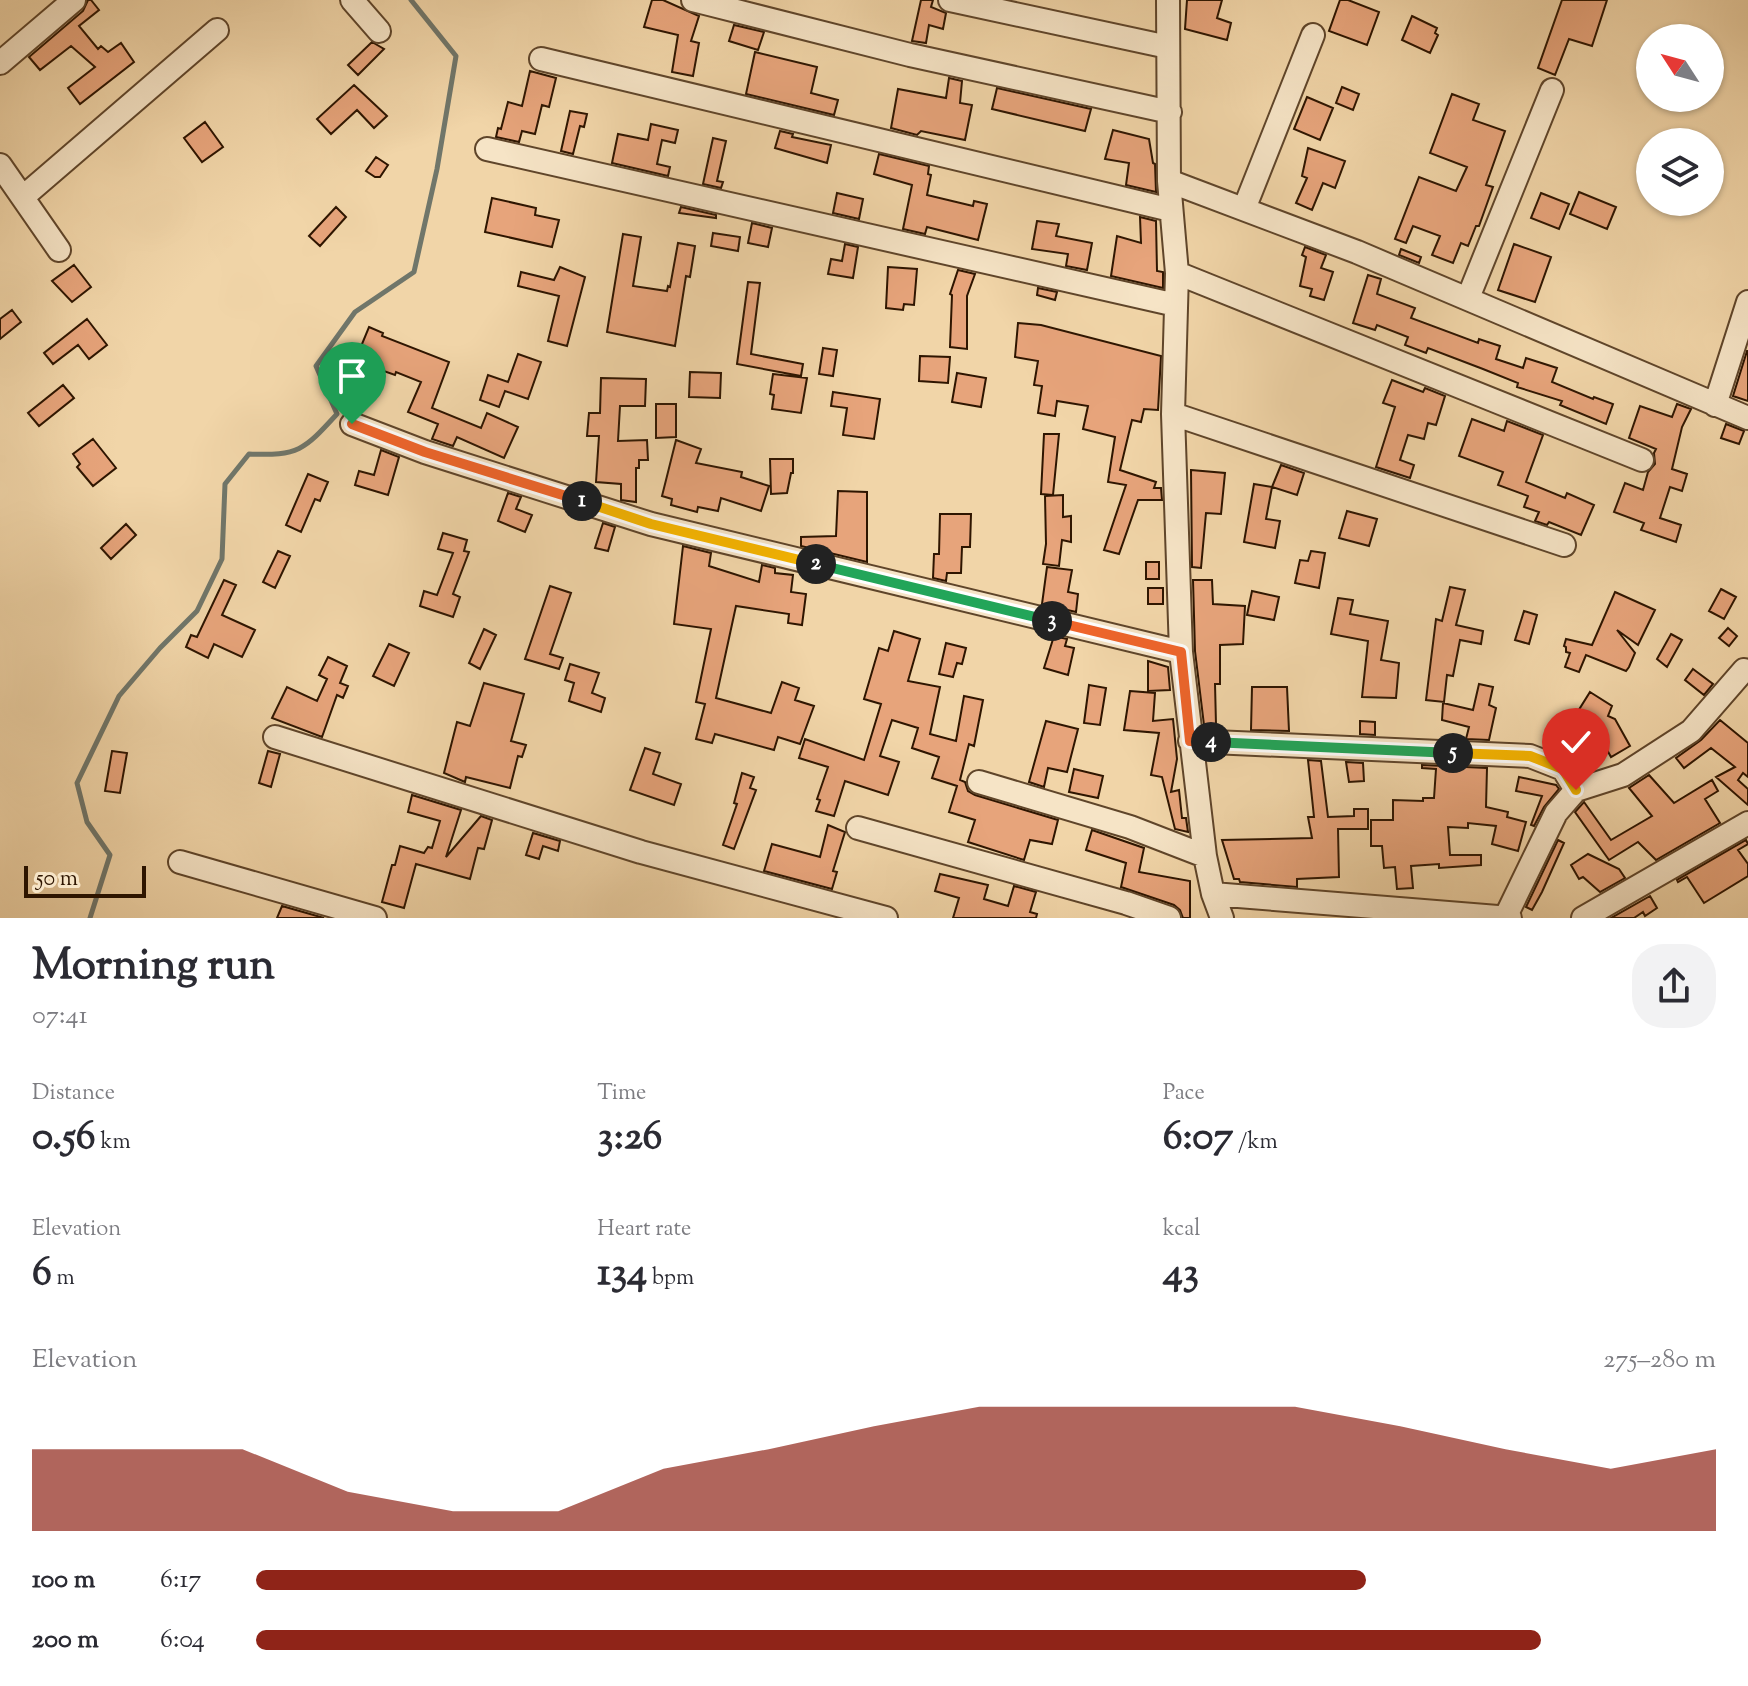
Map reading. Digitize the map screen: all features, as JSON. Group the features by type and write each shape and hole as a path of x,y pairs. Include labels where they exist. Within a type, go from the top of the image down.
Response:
{"street":[{"path":"0,63 74,0"},
{"path":"352,0 379,31"},
{"path":"693,0 910,55 1170,112"},
{"path":"950,0 1168,47"},
{"path":"1168,0 1169,181 1177,273 1173,414 1181,652 1205,856 1222,918"},
{"path":"23,197 217,30"},
{"path":"1244,209 1313,35"},
{"path":"541,59 1171,210"},
{"path":"1468,298 1552,90"},
{"path":"487,149 1176,305"},
{"path":"0,165 59,250"},
{"path":"1169,181 1468,298 1748,418"},
{"path":"1177,273 1642,460"},
{"path":"1715,405 1748,302"},
{"path":"1173,414 1564,545"},
{"path":"352,424 425,452 651,524 1181,652"},
{"path":"1213,894 1508,917 1544,833 1576,790 1623,775 1691,731 1744,670"},
{"path":"275,737 641,852 886,918"},
{"path":"1190,741 1530,756 1563,769 1576,790"},
{"path":"979,782 1130,827 1205,856"},
{"path":"1583,918 1748,823"},
{"path":"858,828 1126,903 1169,918"},
{"path":"180,862 375,918"}],"building":[{"path":"88,0 99,10 79,26 98,49 101,46 108,52 121,43 134,62 80,104 68,88 95,67 71,46 40,70 29,57 83,11"},
{"path":"652,0 663,0 699,16 691,41 699,43 693,76 672,72 678,35 644,27"},
{"path":"921,0 933,0 931,7 946,13 943,29 929,25 926,43 912,41"},
{"path":"1187,0 1222,0 1217,18 1231,23 1227,40 1185,29"},
{"path":"1340,0 1379,12 1367,45 1329,31"},
{"path":"1562,0 1607,0 1592,46 1569,39 1555,75 1538,68"},
{"path":"1412,16 1437,28 1435,33 1438,35 1430,53 1402,40"},
{"path":"734,25 764,32 758,50 729,41"},
{"path":"372,42 384,49 358,75 348,65"},
{"path":"755,52 817,67 811,93 838,100 834,115 746,94"},
{"path":"530,71 556,78 549,107 542,105 535,134 522,131 519,142 496,137 508,102 522,106"},
{"path":"949,78 962,81 960,103 972,105 965,140 921,131 917,135 891,128 898,89 946,98"},
{"path":"354,85 387,116 374,128 357,110 331,134 317,119"},
{"path":"1342,87 1359,94 1353,110 1336,103"},
{"path":"997,88 1091,109 1085,131 992,109"},
{"path":"1452,94 1479,104 1473,120 1505,131 1486,185 1493,187 1479,226 1476,226 1468,246 1461,243 1453,263 1432,255 1440,236 1413,226 1406,243 1395,239 1419,177 1456,191 1467,167 1430,153"},
{"path":"1307,97 1333,108 1320,140 1294,129"},
{"path":"570,111 587,114 584,127 580,126 573,154 561,151"},
{"path":"205,122 223,147 202,162 184,138"},
{"path":"651,124 678,130 675,143 662,140 657,164 670,167 668,176 612,163 618,134 648,140"},
{"path":"1113,130 1149,139 1155,164 1156,192 1126,185 1129,163 1105,159"},
{"path":"780,131 793,134 792,137 831,145 827,163 775,148"},
{"path":"713,138 726,141 717,181 723,182 721,188 703,184"},
{"path":"1308,148 1345,161 1335,188 1323,183 1312,210 1296,203 1307,178 1302,176"},
{"path":"879,154 929,166 928,174 931,175 927,195 973,206 974,201 987,204 978,240 927,227 925,234 903,229 912,185 874,174"},
{"path":"376,157 388,165 380,177 366,171"},
{"path":"1579,192 1616,207 1607,229 1570,214"},
{"path":"837,193 863,199 859,219 833,213"},
{"path":"1541,193 1569,204 1559,229 1531,218"},
{"path":"492,198 536,208 535,215 559,220 552,247 485,232"},
{"path":"336,207 346,217 320,246 309,236"},
{"path":"681,207 716,215 716,218 679,213"},
{"path":"1140,217 1156,221 1157,271 1163,272 1163,288 1111,276 1117,236 1141,243"},
{"path":"1037,221 1059,224 1056,236 1092,243 1087,270 1066,266 1068,254 1032,249"},
{"path":"752,223 772,228 768,247 748,243"},
{"path":"713,233 740,237 738,251 711,246"},
{"path":"623,234 641,237 633,286 667,291 678,243 695,246 690,277 686,276 675,346 607,332"},
{"path":"845,244 858,247 853,278 828,274 831,259 842,261"},
{"path":"1514,244 1551,257 1535,302 1498,290"},
{"path":"1305,247 1326,255 1321,268 1333,272 1324,300 1310,296 1312,289 1300,286"},
{"path":"1401,249 1421,257 1419,263 1399,255"},
{"path":"74,265 91,287 72,302 52,281"},
{"path":"560,267 585,277 567,346 548,341 559,296 518,286 521,272 554,280"},
{"path":"888,267 917,269 914,305 904,304 903,310 886,308"},
{"path":"958,270 975,274 967,296 967,349 950,347 950,294"},
{"path":"1368,275 1381,279 1377,294 1415,308 1411,318 1478,343 1479,339 1500,346 1496,359 1523,368 1526,358 1557,368 1552,382 1613,404 1606,424 1560,405 1562,401 1517,387 1518,383 1483,369 1428,348 1426,353 1405,345 1408,337 1377,325 1375,330 1353,323"},
{"path":"748,282 760,283 751,354 803,364 801,376 737,364"},
{"path":"1038,288 1057,292 1055,300 1037,295"},
{"path":"12,310 21,322 0,339 0,319"},
{"path":"87,319 107,345 89,359 78,345 53,364 44,353"},
{"path":"1018,323 1041,325 1161,356 1158,410 1144,409 1141,422 1132,420 1120,470 1156,482 1154,488 1161,488 1162,500 1138,500 1119,554 1104,550 1126,485 1108,482 1115,437 1083,429 1088,406 1057,401 1055,416 1038,413 1042,386 1034,385 1038,361 1015,357"},
{"path":"369,327 383,333 382,336 449,362 432,408 481,428 487,413 518,427 504,458 457,437 453,446 432,439 438,424 408,412 421,382 355,361"},
{"path":"823,348 837,350 833,376 819,374"},
{"path":"1748,351 1748,401 1733,396"},
{"path":"518,354 541,362 528,399 505,391 499,407 480,400 488,375 508,382"},
{"path":"920,356 950,357 948,383 919,381"},
{"path":"690,372 721,373 720,398 689,397"},
{"path":"957,373 986,378 981,407 952,402"},
{"path":"773,374 807,378 801,413 772,409 774,395 770,394"},
{"path":"601,378 646,379 645,406 620,406 618,441 647,440 648,460 639,460 639,468 636,468 636,502 621,500 621,484 596,482 599,436 587,436 589,413 600,413"},
{"path":"1392,380 1423,392 1425,388 1445,396 1436,425 1428,423 1424,439 1408,435 1400,460 1414,465 1410,478 1376,467 1395,407 1383,403"},
{"path":"63,385 74,398 39,426 28,413"},
{"path":"833,392 880,399 874,439 843,435 847,408 831,406"},
{"path":"656,404 676,404 676,437 656,438"},
{"path":"1677,404 1691,409 1682,427 1672,469 1687,474 1682,491 1670,487 1660,518 1681,525 1676,542 1641,530 1644,523 1614,512 1625,483 1643,490 1648,472 1655,464 1656,449 1629,438 1640,406 1672,417"},
{"path":"1472,419 1504,431 1507,421 1543,435 1526,482 1565,498 1567,493 1594,505 1581,535 1549,522 1547,525 1535,521 1539,512 1524,507 1528,496 1498,485 1503,472 1459,456"},
{"path":"1726,424 1744,431 1739,444 1721,438"},
{"path":"1044,434 1059,434 1053,495 1041,494"},
{"path":"93,439 116,468 93,486 77,467 80,464 73,454"},
{"path":"676,440 701,449 696,463 742,472 741,477 769,486 761,511 721,498 718,511 698,507 697,512 671,505 672,499 662,496"},
{"path":"381,450 399,457 388,495 355,485 359,471 374,475"},
{"path":"770,459 793,459 793,473 787,493 771,494"},
{"path":"1281,465 1304,473 1297,495 1272,487"},
{"path":"1191,470 1225,473 1221,514 1206,513 1201,568 1192,567"},
{"path":"308,474 328,482 320,501 315,499 301,532 286,525"},
{"path":"1254,484 1272,487 1266,519 1280,521 1275,548 1244,542"},
{"path":"838,491 867,492 867,562 801,546 801,537 836,536"},
{"path":"508,493 521,497 516,509 532,515 525,532 498,521"},
{"path":"1063,495 1063,517 1071,516 1071,542 1062,540 1059,566 1043,564 1046,544 1045,496"},
{"path":"1347,511 1377,519 1369,546 1339,538"},
{"path":"940,514 971,514 970,547 962,547 961,573 947,573 946,581 933,578 934,554 939,554"},
{"path":"603,523 615,527 608,551 595,548"},
{"path":"126,524 136,535 111,559 101,548"},
{"path":"443,533 467,540 464,551 469,552 453,594 460,597 453,617 420,606 424,591 437,595 453,553 438,549"},
{"path":"683,546 711,553 709,566 759,582 762,565 775,568 775,573 793,575 791,592 806,594 802,625 788,623 789,614 736,606 716,698 771,713 782,682 799,688 795,700 814,706 800,744 778,737 774,750 715,734 712,743 696,739 705,704 696,702 711,629 674,624"},
{"path":"278,551 290,556 275,588 263,582"},
{"path":"1311,551 1325,553 1319,588 1295,583 1300,560 1308,561"},
{"path":"1146,562 1159,562 1159,579 1146,579"},
{"path":"1047,567 1072,570 1068,592 1078,594 1076,612 1042,604"},
{"path":"224,580 236,585 222,615 255,630 242,657 214,644 208,658 186,647 191,635 197,637"},
{"path":"1193,580 1212,580 1213,604 1245,606 1243,644 1220,645 1220,684 1215,684 1216,724 1204,725 1195,651"},
{"path":"550,586 571,593 550,654 563,658 559,669 525,659"},
{"path":"1450,587 1465,590 1456,625 1483,631 1481,644 1460,640 1453,676 1447,675 1444,702 1426,700 1436,619 1442,621"},
{"path":"1148,588 1163,588 1163,604 1148,604"},
{"path":"1721,589 1736,597 1724,619 1709,611"},
{"path":"1252,591 1279,597 1274,620 1247,615"},
{"path":"1615,592 1655,610 1638,645 1617,630 1635,653 1629,667 1626,671 1586,655 1579,672 1565,667 1570,653 1564,646 1566,639 1592,645"},
{"path":"1338,598 1353,600 1350,614 1388,621 1381,660 1399,663 1396,698 1362,697 1368,641 1331,634"},
{"path":"1524,611 1537,615 1529,644 1515,640"},
{"path":"1728,628 1737,636 1729,646 1719,638"},
{"path":"484,629 496,635 480,669 469,663"},
{"path":"894,631 920,639 908,681 940,687 930,734 956,741 964,696 983,700 974,746 969,744 960,780 965,782 968,791 1058,820 1052,844 1030,840 1024,860 968,842 975,820 949,812 957,786 932,778 939,757 912,748 918,728 892,720 880,756 899,762 888,795 845,781 834,816 816,811 828,767 799,758 805,739 864,760 881,704 864,699 879,648 888,651"},
{"path":"1671,634 1682,640 1667,667 1657,659"},
{"path":"1054,636 1067,639 1065,646 1074,648 1068,675 1044,668"},
{"path":"946,643 966,648 962,664 957,663 953,677 939,674"},
{"path":"389,644 409,653 394,686 373,676"},
{"path":"328,657 347,666 340,683 348,686 343,698 337,695 322,737 272,718 287,687 317,701 327,679 319,675"},
{"path":"1148,661 1168,667 1170,690 1148,691"},
{"path":"570,664 599,673 592,693 605,698 601,712 569,701 574,683 565,680"},
{"path":"1693,669 1713,684 1704,695 1685,680"},
{"path":"484,683 524,694 511,741 526,745 522,757 518,756 510,788 466,777 465,782 444,773 457,722 470,726"},
{"path":"1479,684 1493,687 1489,705 1496,708 1489,740 1466,739 1469,727 1442,720 1443,703 1473,710"},
{"path":"1089,685 1106,688 1100,725 1084,723"},
{"path":"1252,687 1287,687 1289,731 1251,730"},
{"path":"1130,691 1155,693 1153,721 1173,719 1177,759 1171,792 1179,790 1182,818 1186,818 1188,832 1175,829 1162,777 1151,775 1159,733 1124,730"},
{"path":"1590,692 1612,706 1608,716 1615,719 1630,746 1611,757 1596,730 1590,739 1570,724"},
{"path":"1720,720 1748,743 1748,777 1743,773 1738,780 1748,789 1748,805 1716,777 1735,767 1711,748 1684,768 1676,758 1701,740"},
{"path":"1046,721 1078,729 1067,772 1048,768 1044,787 1029,782"},
{"path":"1360,721 1375,722 1375,735 1360,734"},
{"path":"645,748 660,753 653,774 681,784 674,805 630,790"},
{"path":"112,751 127,753 120,793 105,791"},
{"path":"268,751 280,754 271,787 259,783"},
{"path":"1308,760 1321,761 1328,817 1354,816 1354,809 1368,809 1368,829 1338,829 1339,877 1297,879 1297,887 1234,879 1222,840 1312,838 1308,817 1314,817"},
{"path":"1346,762 1363,763 1364,781 1349,782"},
{"path":"1422,765 1487,768 1486,807 1508,812 1507,817 1526,822 1518,851 1492,844 1496,826 1468,823 1468,828 1448,827 1450,855 1481,855 1481,865 1411,866 1413,888 1397,889 1395,867 1384,868 1382,846 1371,846 1371,820 1393,820 1393,800 1423,801 1423,798 1434,798 1436,769 1422,768"},
{"path":"1074,769 1103,776 1098,798 1069,792"},
{"path":"742,773 754,777 750,788 756,790 734,849 723,845 737,804 734,803"},
{"path":"1649,775 1674,803 1712,780 1718,791 1705,799 1720,823 1656,860 1638,842 1609,860 1575,812 1584,802 1611,840 1652,816 1629,788"},
{"path":"1519,777 1556,785 1559,789 1534,826 1531,825 1542,796 1516,791"},
{"path":"412,795 461,810 446,857 481,816 492,820 484,849 478,848 470,879 416,864 404,908 382,902 392,865 395,865 400,846 424,853 428,847 432,848 440,821 408,812"},
{"path":"828,825 845,832 833,871 837,872 832,889 764,871 772,844 820,857"},
{"path":"1092,830 1144,848 1139,872 1190,881 1190,918 1183,918 1174,905 1121,887 1126,863 1086,850"},
{"path":"533,833 560,841 558,851 543,846 539,859 526,855"},
{"path":"1558,840 1564,843 1532,910 1526,907"},
{"path":"1746,840 1748,844 1738,850 1748,864 1748,876 1704,903 1687,877 1678,882 1677,880"},
{"path":"1588,854 1619,869 1625,878 1600,892 1583,877 1579,879 1571,865"},
{"path":"940,874 988,885 984,899 1008,906 1014,886 1036,892 1030,912 1037,914 1036,918 953,918 959,898 935,891"},
{"path":"1650,896 1657,908 1645,916 1643,912 1634,918 1611,918"},
{"path":"282,906 324,918 277,918"}],"waterway":[{"path":"90,918 110,855 87,822 77,783 119,696 197,611 222,559 225,484 249,454 279,454 299,448 337,414 316,366 355,312 414,272 437,169 456,56 411,0"}],"route":[{"path":"352,424 425,452 651,524 1181,652 1190,741 1530,756 1563,769 1576,790"}]}
